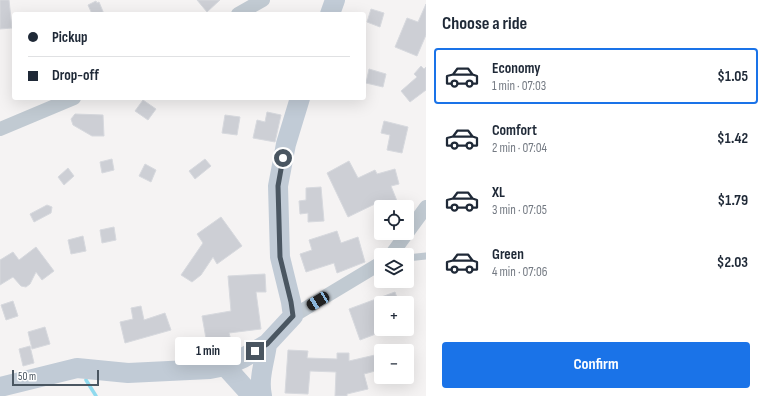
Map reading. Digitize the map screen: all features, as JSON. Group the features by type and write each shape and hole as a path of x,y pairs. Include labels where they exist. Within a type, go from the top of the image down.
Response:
{"street":[{"path":"242,12 263,0"},
{"path":"331,12 335,0"},
{"path":"0,129 69,100"},
{"path":"293,316 280,257 278,186 286,144 299,100"},
{"path":"396,248 426,207"},
{"path":"0,387 77,368 128,373 210,369 225,366 243,358 267,344 293,316 374,267"},
{"path":"262,396 261,374 267,344"},
{"path":"243,358 262,396"},
{"path":"225,366 252,396"}],"lane":[{"path":"414,257 426,256"}],"building":[{"path":"0,0 9,0 12,28 0,29"},
{"path":"197,0 220,0 207,12"},
{"path":"96,1 97,3 99,2 103,12 91,12 88,5"},
{"path":"426,4 426,35 417,56 395,47 407,18 418,22"},
{"path":"371,9 384,13 380,27 367,22"},
{"path":"421,66 424,69 426,67 426,90 410,102 401,91 417,77 414,74"},
{"path":"369,69 386,74 383,87 366,83"},
{"path":"143,100 156,109 148,120 135,111"},
{"path":"267,112 281,115 275,142 253,138 257,120 265,122"},
{"path":"75,114 103,115 104,136 92,136 73,125 71,119"},
{"path":"225,115 240,117 237,135 222,133"},
{"path":"384,121 408,127 402,153 387,150 390,135 381,133"},
{"path":"112,159 114,170 102,173 100,162"},
{"path":"205,159 211,166 195,179 189,171"},
{"path":"349,161 358,178 375,170 377,174 395,169 399,184 391,186 397,200 374,200 374,204 348,217 327,173"},
{"path":"145,164 156,170 151,182 139,176"},
{"path":"68,168 74,176 64,185 58,177"},
{"path":"321,187 324,221 308,222 308,213 300,214 299,201 306,200 306,188"},
{"path":"47,205 52,207 51,213 34,222 30,214"},
{"path":"221,217 242,246 217,264 213,257 201,275 192,282 181,275 203,243 197,234"},
{"path":"114,227 116,240 102,243 100,230"},
{"path":"337,231 341,243 358,237 365,262 337,273 334,263 306,272 300,254 312,250 309,240"},
{"path":"83,236 86,251 71,254 68,240"},
{"path":"36,247 54,271 42,280 36,272 30,284 26,287 21,286 13,277 0,285 0,260 13,252 19,260"},
{"path":"265,274 266,292 256,292 261,329 229,333 231,340 207,344 202,316 231,311 228,276"},
{"path":"395,292 396,296 384,296"},
{"path":"374,300 374,335 360,340 349,309"},
{"path":"13,301 18,316 6,320 1,305"},
{"path":"141,306 144,320 165,313 171,330 125,343 120,322 133,319 131,308"},
{"path":"45,327 50,344 32,349 28,332"},
{"path":"30,346 34,363 23,366 19,349"},
{"path":"288,350 308,351 307,358 337,359 337,353 349,353 349,361 374,355 374,371 364,374 368,389 347,394 347,396 335,396 336,372 310,371 308,394 285,393"}],"waterway":[{"path":"86,380 96,396"}],"route":[{"path":"255,351 267,344 293,316 280,257 278,186 283,158"}]}
